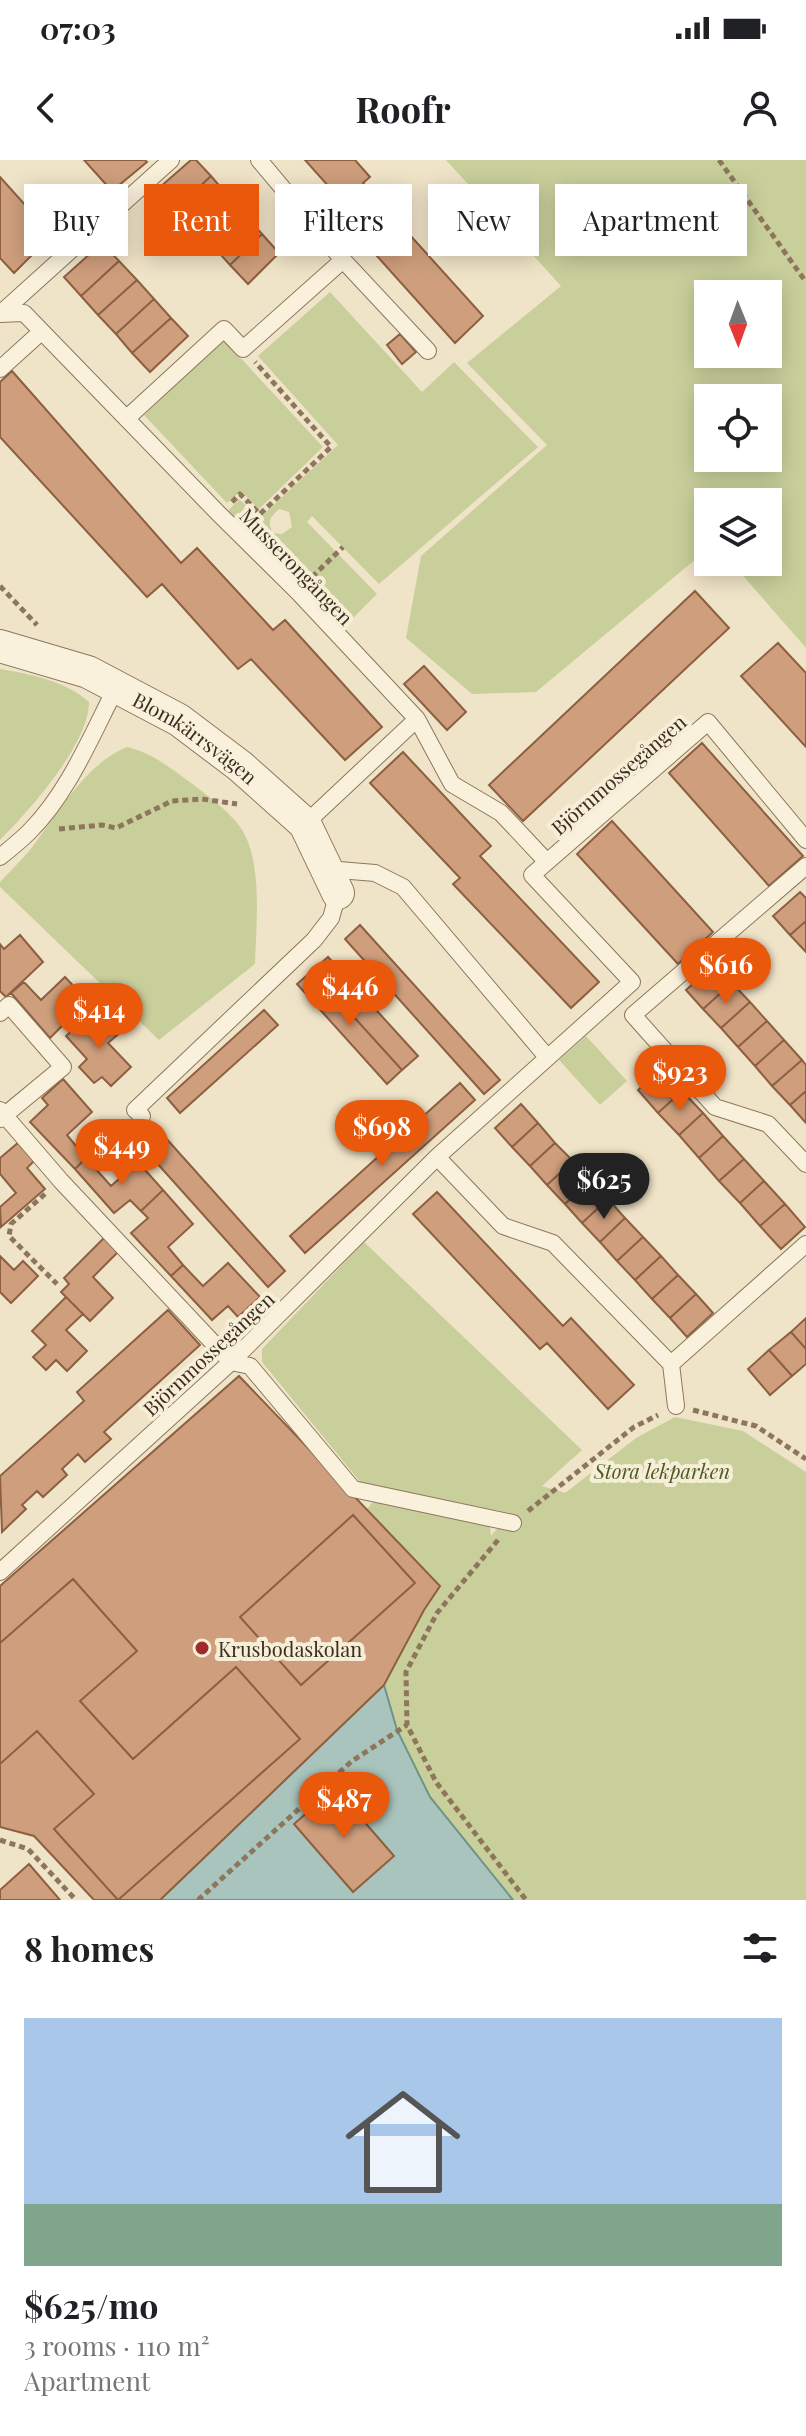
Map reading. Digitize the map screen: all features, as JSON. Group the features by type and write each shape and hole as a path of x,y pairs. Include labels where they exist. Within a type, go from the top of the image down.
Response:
{"street":[{"name":"Blomkärrsvägen","path":"0,646 88,672 179,720 240,766 305,824 333,881"}],"lane":[{"name":"Musserongången","path":"0,314 171,160"},
{"path":"259,160 343,260 428,351"},
{"path":"127,418 224,329 243,349 343,260"},
{"name":"Musserongången","path":"0,314 24,313 298,592 417,719"},
{"path":"0,369 41,332"},
{"path":"0,857 30,832 57,797 117,686"},
{"path":"305,824 417,719"},
{"name":"Björnmossegången","path":"417,719 452,784 501,813 547,862"},
{"name":"Björnmossegången","path":"0,1572 231,1362 437,1157 632,982 532,875 708,722 806,840"},
{"path":"633,1015 806,866"},
{"path":"142,1116 135,1110 314,940 331,918 333,881 375,873 403,887 547,1057"},
{"path":"616,996 715,1107 768,1124 806,1164"},
{"path":"0,1013 9,1005 63,1067 1,1114 231,1362 250,1366 353,1489 513,1523"},
{"path":"437,1157 503,1226 553,1243 671,1364 676,1406"},
{"path":"671,1364 806,1244"}],"path":[{"path":"719,160 806,282"},
{"path":"219,514 240,494 260,514 331,447 243,349"},
{"path":"298,592 343,547"},
{"path":"0,586 43,632"},
{"path":"30,832 102,825 116,828 172,801 202,799 246,806"},
{"path":"57,1284 9,1236 11,1224 61,1181"},
{"path":"526,1900 436,1782 407,1725 406,1672 437,1613 513,1523 634,1427 676,1406 756,1426 806,1459"},
{"path":"198,1900 352,1761 407,1725"},
{"path":"0,1840 28,1849 76,1900"}],"green space":[{"path":"446,160 806,160 806,648 743,576 782,576 782,488 694,488 694,561 536,692 472,694 406,638 421,556 547,445 467,363 561,286 534,256 539,256 539,184 468,184"},
{"path":"330,292 422,392 454,362 538,447 379,584 312,516 307,522 377,594 349,622 277,547 269,554 228,511 239,499 257,516 264,514 338,445 258,356","holes":["279,509 289,512 292,527 282,534 273,533 270,523 273,515"]},
{"path":"224,340 323,447 259,509 241,491 227,503 144,415"},
{"path":"0,669 59,684 89,702 79,737 68,756 41,795 0,840"},
{"path":"127,747 161,762 228,813 246,838 255,872 255,964 159,1040 0,887 0,882 30,850 85,778 98,765"},
{"path":"586,1036 627,1081 600,1105 559,1060"},
{"name":"Stora lekparken","path":"364,1242 582,1450 542,1486 565,1493 636,1438 675,1417 743,1431 806,1472 806,1900 513,1900 430,1797 397,1730 384,1685 440,1586 367,1509 381,1500 490,1526 491,1536 510,1513 361,1483 262,1362 262,1349"}],"water":[{"path":"384,1685 397,1730 430,1797 513,1900 160,1900"}],"building":[{"path":"84,160 147,162 120,184 106,184"},
{"path":"191,160 196,160 211,176 202,184 163,184"},
{"path":"305,160 355,160 370,177 364,184 327,184"},
{"path":"211,176 218,184 202,184"},
{"path":"0,177 24,204 24,256 31,256 14,273 0,258"},
{"path":"262,234 275,249 276,256 248,284 230,265 239,256 259,256 259,237"},
{"path":"412,237 483,316 455,343 377,256 412,256"},
{"path":"87,256 114,256 119,261 81,296 64,277"},
{"path":"222,256 239,256 230,265"},
{"path":"119,261 137,280 98,315 81,296"},
{"path":"137,280 154,299 116,334 98,315"},
{"path":"154,299 171,318 132,353 116,334"},
{"path":"171,318 188,336 150,372 132,353"},
{"path":"400,334 416,352 402,364 387,345"},
{"path":"12,371 181,563 197,548 273,630 285,620 382,727 345,760 251,659 238,669 162,584 147,597 0,437 0,382"},
{"path":"695,591 729,628 523,821 489,785"},
{"path":"778,643 806,673 806,747 741,676"},
{"path":"424,666 466,712 447,730 404,684"},
{"path":"702,743 803,856 769,886 669,773"},
{"path":"403,752 491,846 480,856 599,982 571,1008 453,884 460,878 370,783"},
{"path":"612,821 713,932 678,964 577,854"},
{"path":"800,892 806,898 806,921 790,935 773,916"},
{"path":"806,921 806,952 790,935"},
{"path":"360,925 500,1080 484,1094 345,939"},
{"path":"20,935 43,962 6,997 0,991 0,944 4,949"},
{"path":"328,957 418,1056 402,1070 312,971"},
{"path":"715,964 732,983 703,1009 686,990"},
{"path":"312,971 402,1070 387,1084 297,984"},
{"path":"65,977 95,1009 76,1026 69,1019 50,1038 11,993 24,982 41,1000"},
{"path":"732,983 750,1002 721,1028 703,1009"},
{"path":"750,1002 767,1021 738,1047 721,1028"},
{"path":"264,1010 278,1025 180,1113 167,1098"},
{"path":"89,1015 101,1028 110,1019 122,1031 108,1043 131,1067 111,1086 102,1077 94,1083 79,1067 87,1059 66,1036"},
{"path":"767,1021 784,1040 755,1066 738,1047"},
{"path":"784,1040 802,1060 772,1086 755,1066"},
{"path":"802,1060 806,1065 806,1091 790,1105 772,1086"},
{"path":"662,1068 682,1091 658,1113 638,1090"},
{"path":"63,1079 92,1112 67,1135 86,1158 75,1169 30,1122 48,1105 42,1098"},
{"path":"460,1083 475,1100 305,1253 290,1236"},
{"path":"682,1091 703,1113 679,1135 658,1113"},
{"path":"806,1091 806,1123 790,1105"},
{"path":"521,1104 538,1123 512,1147 495,1128"},
{"path":"703,1113 723,1136 699,1158 679,1135"},
{"path":"538,1123 555,1143 530,1166 512,1147"},
{"path":"164,1136 285,1271 268,1287 147,1152"},
{"path":"723,1136 744,1159 719,1181 699,1158"},
{"path":"19,1142 35,1160 27,1168 45,1189 1,1227 0,1207 16,1193 0,1174 0,1158"},
{"path":"555,1143 573,1161 547,1185 530,1166"},
{"path":"86,1158 111,1186 138,1162 163,1190 141,1211 130,1200 114,1213 75,1169"},
{"path":"744,1159 764,1181 740,1203 719,1181"},
{"path":"573,1161 591,1180 565,1204 547,1185"},
{"path":"591,1180 608,1199 582,1223 565,1204"},
{"path":"764,1181 785,1204 760,1226 740,1203"},
{"path":"163,1190 193,1224 168,1247 183,1265 171,1276 131,1233 148,1218 141,1211"},
{"path":"437,1192 563,1326 571,1318 634,1385 608,1409 547,1343 540,1349 413,1214"},
{"path":"608,1199 625,1218 600,1242 582,1223"},
{"path":"785,1204 805,1227 781,1249 760,1226"},
{"path":"625,1218 643,1237 617,1261 600,1242"},
{"path":"106,1236 120,1250 93,1277 113,1298 90,1321 61,1292 69,1284 64,1278"},
{"path":"643,1237 661,1256 635,1280 617,1261"},
{"path":"0,1256 14,1270 23,1261 38,1276 11,1303 0,1292"},
{"path":"661,1256 678,1275 652,1299 635,1280"},
{"path":"228,1263 260,1297 238,1317 228,1306 212,1320 171,1276 183,1265 203,1286"},
{"path":"678,1275 696,1294 670,1318 652,1299"},
{"path":"696,1294 713,1313 687,1337 670,1318"},
{"path":"66,1297 83,1314 66,1330 87,1351 67,1371 56,1360 46,1370 33,1357 46,1345 32,1331"},
{"path":"168,1310 200,1345 104,1432 111,1439 85,1462 78,1454 62,1469 67,1475 43,1497 37,1491 22,1505 26,1509 2,1532 0,1476 84,1401 77,1392"},
{"path":"806,1318 806,1349 791,1332"},
{"path":"791,1332 806,1349 806,1364 792,1376 769,1350"},
{"path":"769,1350 792,1376 770,1395 748,1369"},
{"name":"Krusbodaskolan","path":"239,1376 440,1586 384,1685 160,1900 94,1900 34,1836 0,1827 0,1586"},
{"path":"353,1515 415,1583 301,1685 240,1617"},
{"path":"73,1579 137,1651 80,1701 133,1759 236,1667 300,1739 118,1900 54,1829 94,1794 37,1731 0,1764 0,1643"},
{"path":"335,1788 394,1856 353,1892 294,1824"},
{"path":"29,1864 60,1900 0,1900 0,1890"}],"place":[{"name":"Krusbodaskolan","path":"202,1648"}]}
